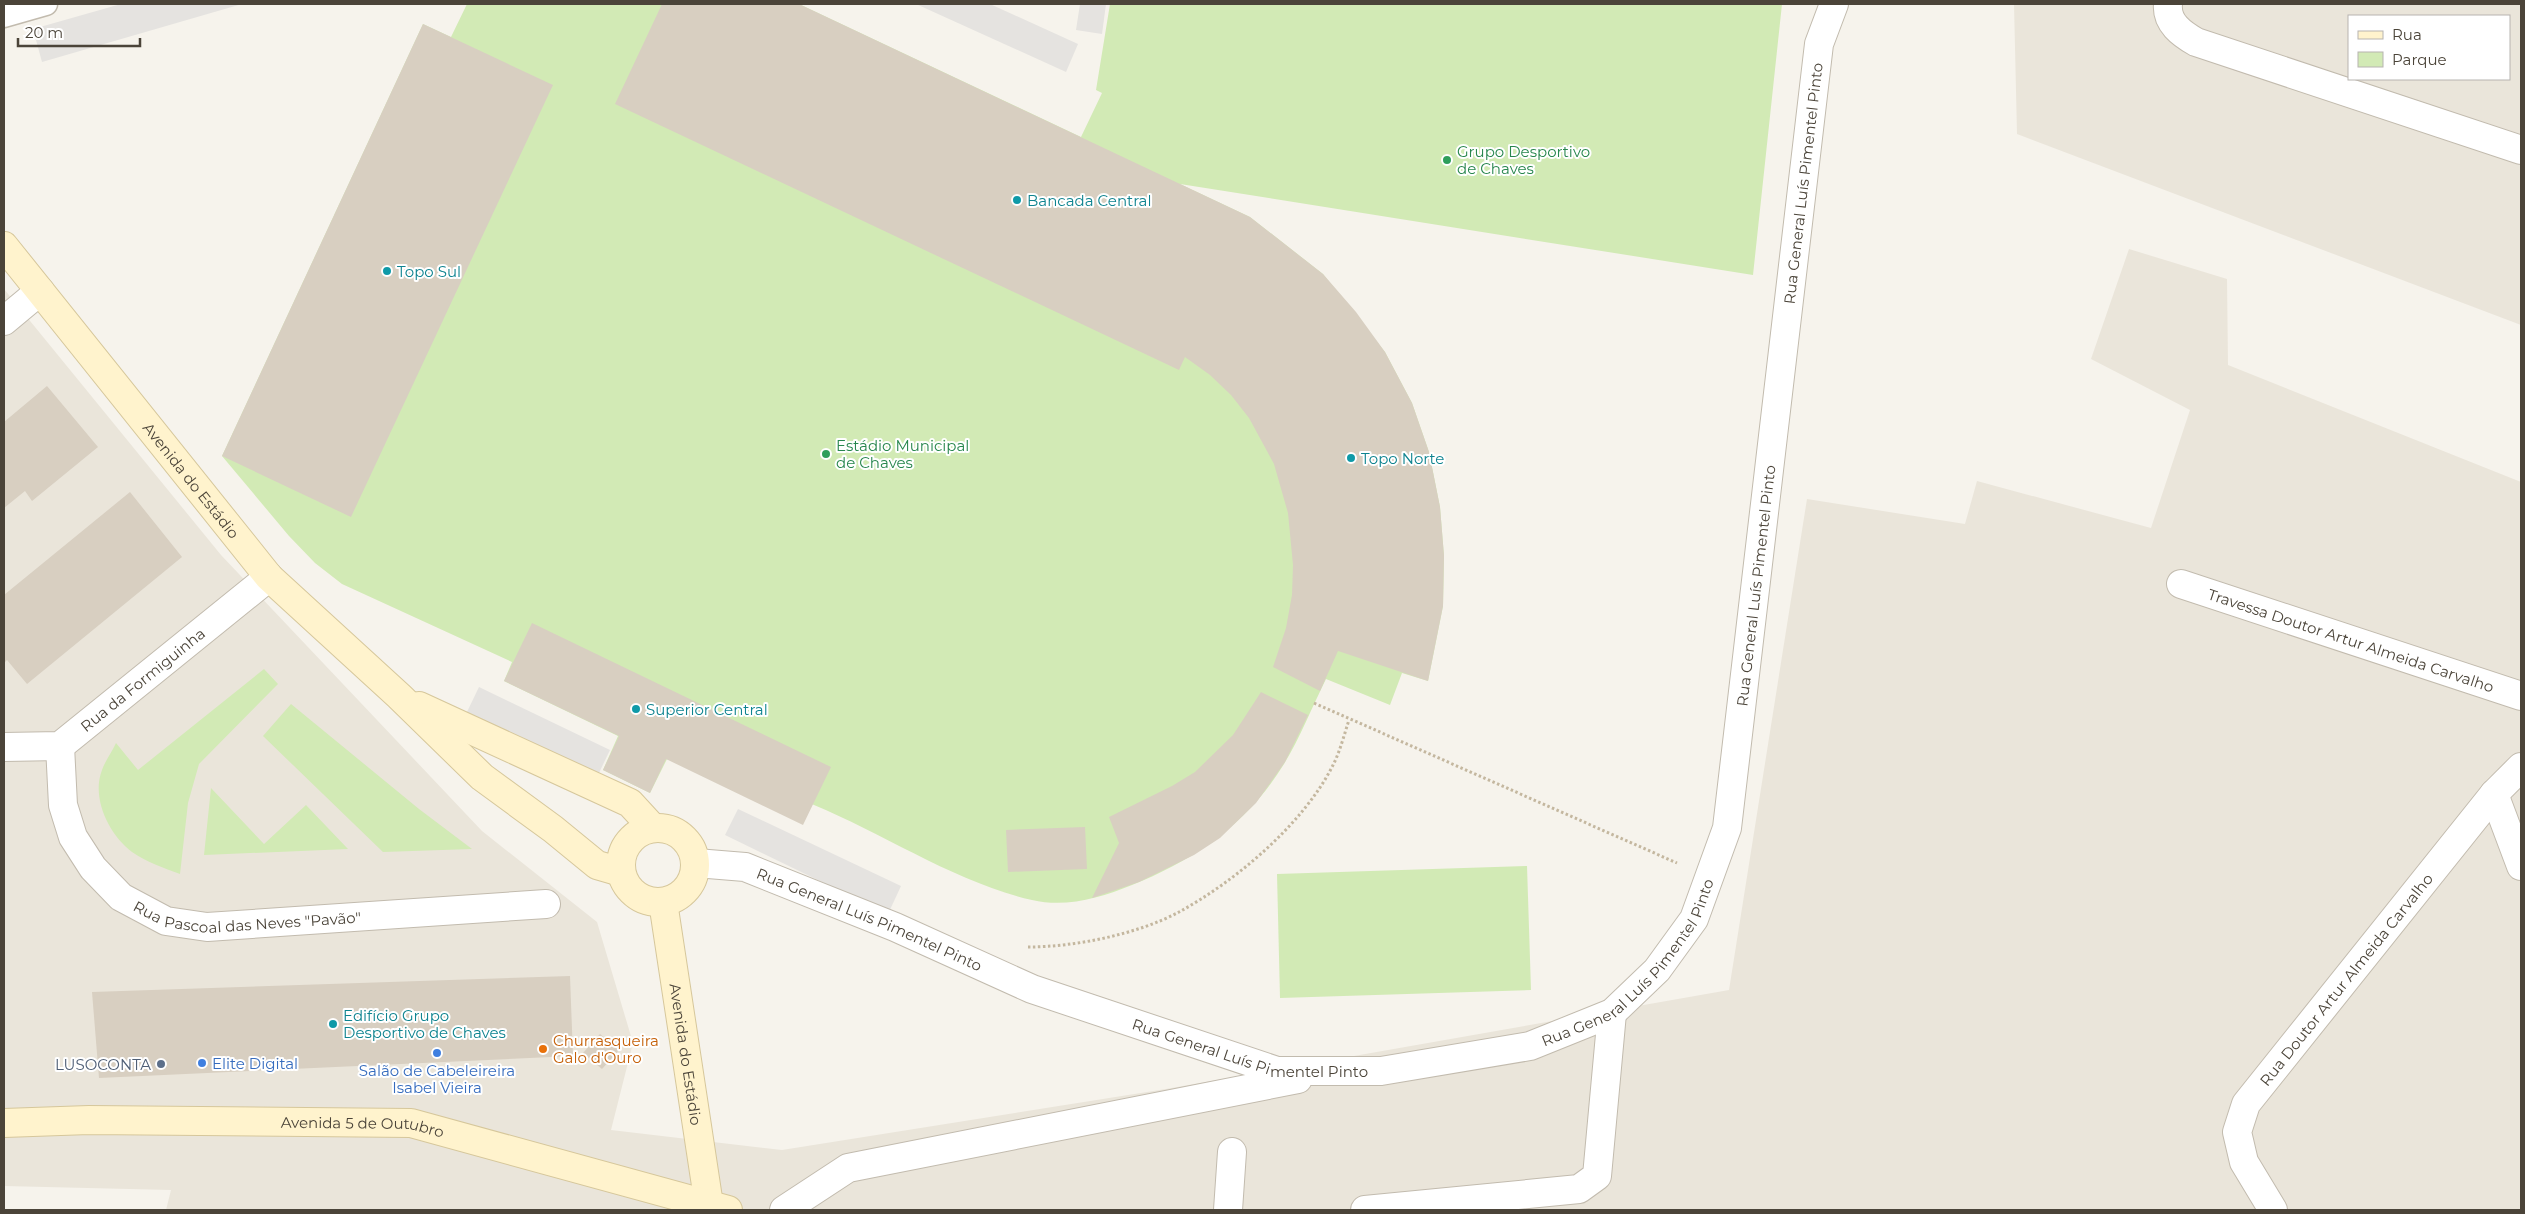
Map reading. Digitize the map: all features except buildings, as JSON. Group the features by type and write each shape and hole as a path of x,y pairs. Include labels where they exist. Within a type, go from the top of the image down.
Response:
{"street":[{"name":"Rua General Luís Pimentel Pinto","path":"696,863 745,867 895,927 1032,989 1277,1071 1381,1071 1530,1046 1612,1012 1657,970 1694,919 1727,828 1818,44 1834,4"},
{"path":"2168,4 2167,10 2177,31 2196,42 2521,150"},
{"name":"Avenida do Estádio","path":"4,246 269,577 399,696 482,777 553,828 597,866 621,872"},
{"path":"4,321 40,291"},
{"name":"Rua da Formiguinha","path":"60,746 269,577"},
{"name":"Travessa Doutor Artur Almeida Carvalho","path":"2181,584 2521,696"},
{"name":"Avenida do Estádio","path":"399,696 630,803 653,828"},
{"path":"4,747 60,746"},
{"name":"Rua Pascoal das Neves \"Pavão\"","path":"60,746 63,805 73,837 93,868 121,897 166,921 207,927 546,904"},
{"name":"Rua Doutor Artur Almeida Carvalho","path":"2273,1210 2244,1162 2237,1132 2246,1104 2494,794 2521,767"},
{"path":"2494,794 2521,866"},
{"path":"653,828 665,828 676,832 686,840 693,851 696,863 695,872 688,889 680,896 664,902 654,903 636,896 624,881 621,872 623,854 631,838 641,831 653,828"},
{"name":"Avenida do Estádio","path":"664,902 719,1208"},
{"path":"1365,1210 1578,1189 1597,1176 1612,1012"},
{"path":"784,1210 848,1168 1339,1071"},
{"name":"Avenida 5 de Outubro","path":"4,1123 88,1120 411,1123 719,1208"},
{"path":"1228,1210 1232,1152"}],"lane":[{"path":"4,16 46,4"}],"path":[{"path":"1314,703 1710,877"},
{"path":"1020,947 1080,945 1135,929 1179,912 1229,878 1276,841 1308,802 1332,766 1349,720"}],"shaded area":[{"path":"121,4 242,4 42,62 33,29"},
{"path":"916,4 990,4 1078,44 1066,72"},
{"path":"1080,4 1106,4 1102,34 1076,30"},
{"path":"2014,4 2521,4 2521,325 2017,134"},
{"path":"2129,249 2227,279 2228,365 2521,482 2521,1210 166,1210 171,1190 4,1186 4,289 221,555 482,831 597,922 633,1043 611,1130 782,1150 1166,1089 1729,990 1807,499 1965,524 1977,481 2151,528 2190,410 2091,359"},
{"path":"479,687 610,750 597,777 466,714"},
{"path":"738,809 901,886 888,914 725,835"}],"green space":[{"name":"Estádio Municipal de Chaves","path":"467,4 799,4 1081,137 1102,93 1096,90 1110,4 1782,4 1753,275 1180,184 1250,217 1323,274 1385,352 1412,403 1429,452 1440,507 1444,556 1443,606 1428,681 1402,673 1390,705 1326,679 1284,764 1270,785 1237,822 1198,851 1155,875 1095,898 1057,903 1032,900 976,882 808,803 667,759 650,793 603,770 618,736 504,681 512,662 342,584 315,563 289,536 222,456 423,24 451,37"},
{"path":"264,669 278,684 199,764 188,803 180,874 137,856 116,836 104,815 101,804 99,781 105,763 116,743 138,770"},
{"path":"291,704 419,809 472,849 383,852 263,736"},
{"path":"211,788 264,844 306,805 348,849 204,855"},
{"path":"1527,866 1531,990 1280,998 1277,874"}],"place":[{"name":"Grupo Desportivo de Chaves","path":"1447,160"},
{"name":"Bancada Central","path":"1017,200"},
{"name":"Topo Sul","path":"387,271"},
{"name":"Estádio Municipal de Chaves","path":"826,454"},
{"name":"Topo Norte","path":"1351,458"},
{"name":"Superior Central","path":"636,709"},
{"name":"Edifício Grupo Desportivo de Chaves","path":"333,1024"},
{"name":"Churrasqueira Galo d'Ouro","path":"543,1049"},
{"name":"Salão de Cabeleireira Isabel Vieira","path":"437,1053"},
{"name":"Elite Digital","path":"202,1063"},
{"name":"LUSOCONTA","path":"161,1064"}]}
